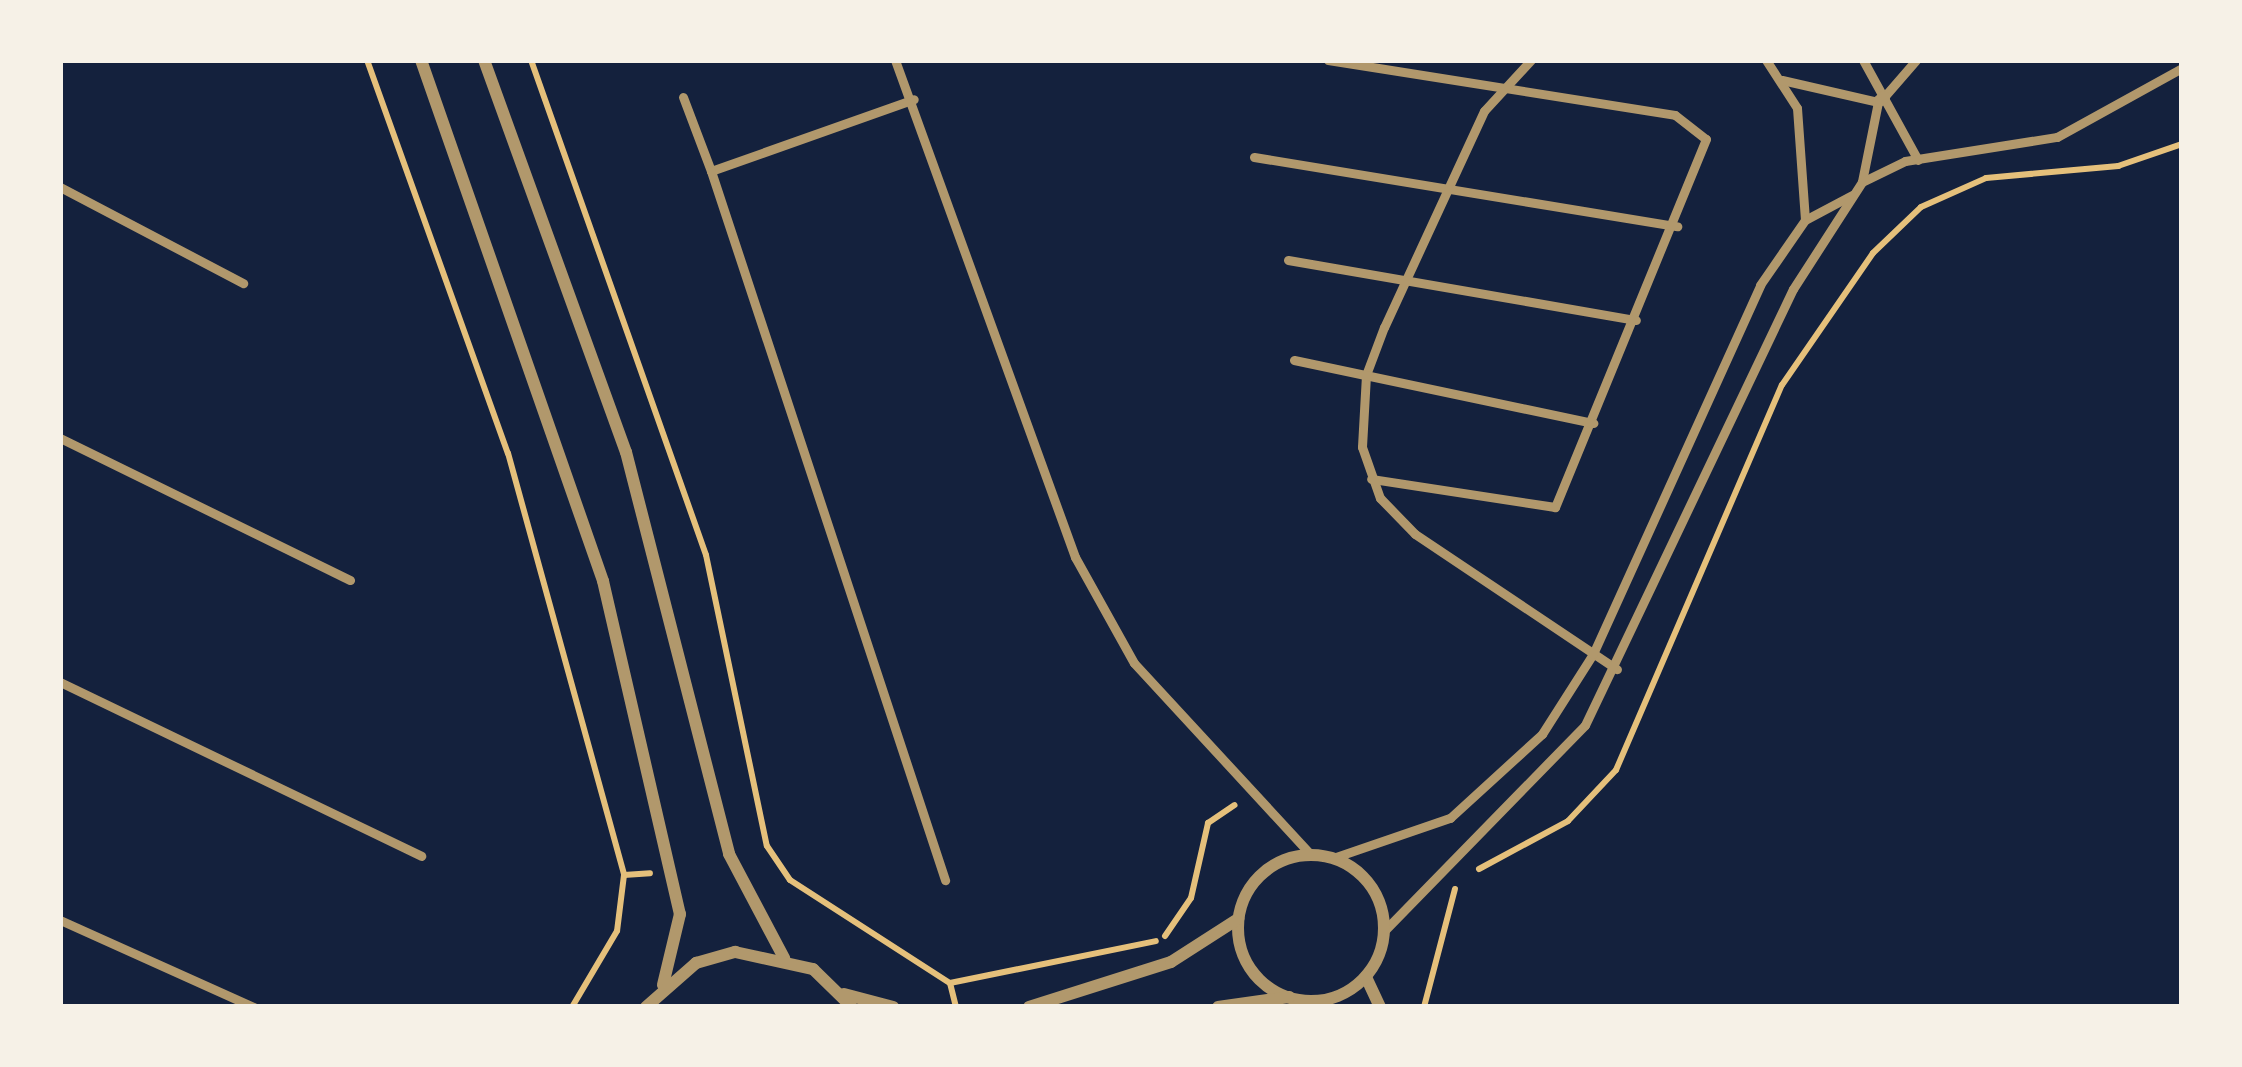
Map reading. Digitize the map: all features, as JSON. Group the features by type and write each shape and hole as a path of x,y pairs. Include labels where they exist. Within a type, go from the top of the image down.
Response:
{"street":[{"path":"421,60 603,581 680,914 663,985 646,1007"},
{"path":"484,60 633,474 729,854 784,958"},
{"path":"1029,1007 1171,962 1238,919 1267,869 1310,854 1333,858 1370,884 1385,930 1366,977 1322,1000 1290,997 1218,1007"},
{"path":"1238,919 1253,973 1290,997"},
{"path":"663,985 735,952 784,958 843,994 893,1007"},
{"path":"1366,977 1380,1007"},
{"path":"843,994 852,1007"}],"lane":[{"path":"896,60 914,99 1076,557 1134,663 1249,796 1310,854"},
{"path":"1328,60 1506,82 1695,124 1706,140 1677,226 1593,423 1547,510 1371,479"},
{"path":"1766,60 1783,80 1803,140 1805,220"},
{"path":"1863,60 1918,160"},
{"path":"1385,930 1545,772 1617,669 1778,318 1862,182 1881,100 1916,60"},
{"path":"1530,61 1506,82 1448,186 1366,375 1371,479 1452,565 1617,669"},
{"path":"1862,182 1918,160 2057,137 2182,68"},
{"path":"1783,80 1881,100"},
{"path":"683,97 945,880"},
{"path":"711,171 914,99"},
{"path":"1255,157 1677,226"},
{"path":"60,187 243,283"},
{"path":"1333,858 1438,825 1503,776 1593,654 1760,285 1805,220 1852,195"},
{"path":"1288,260 1636,320"},
{"path":"1294,360 1593,423"},
{"path":"60,438 350,580"},
{"path":"60,682 421,856"},
{"path":"60,920 254,1007"}],"path":[{"path":"367,60 508,453 624,875 617,931 572,1007"},
{"path":"531,60 706,555 767,846 790,880 950,983 956,1007"},
{"path":"1424,1007 1456,889 1568,821 1616,770 1783,386 1873,253 1921,207 1986,178 2118,166 2182,145"},
{"path":"1160,944 1191,898 1208,823 1249,796"},
{"path":"950,983 1136,937 1160,944 1171,962"}]}
